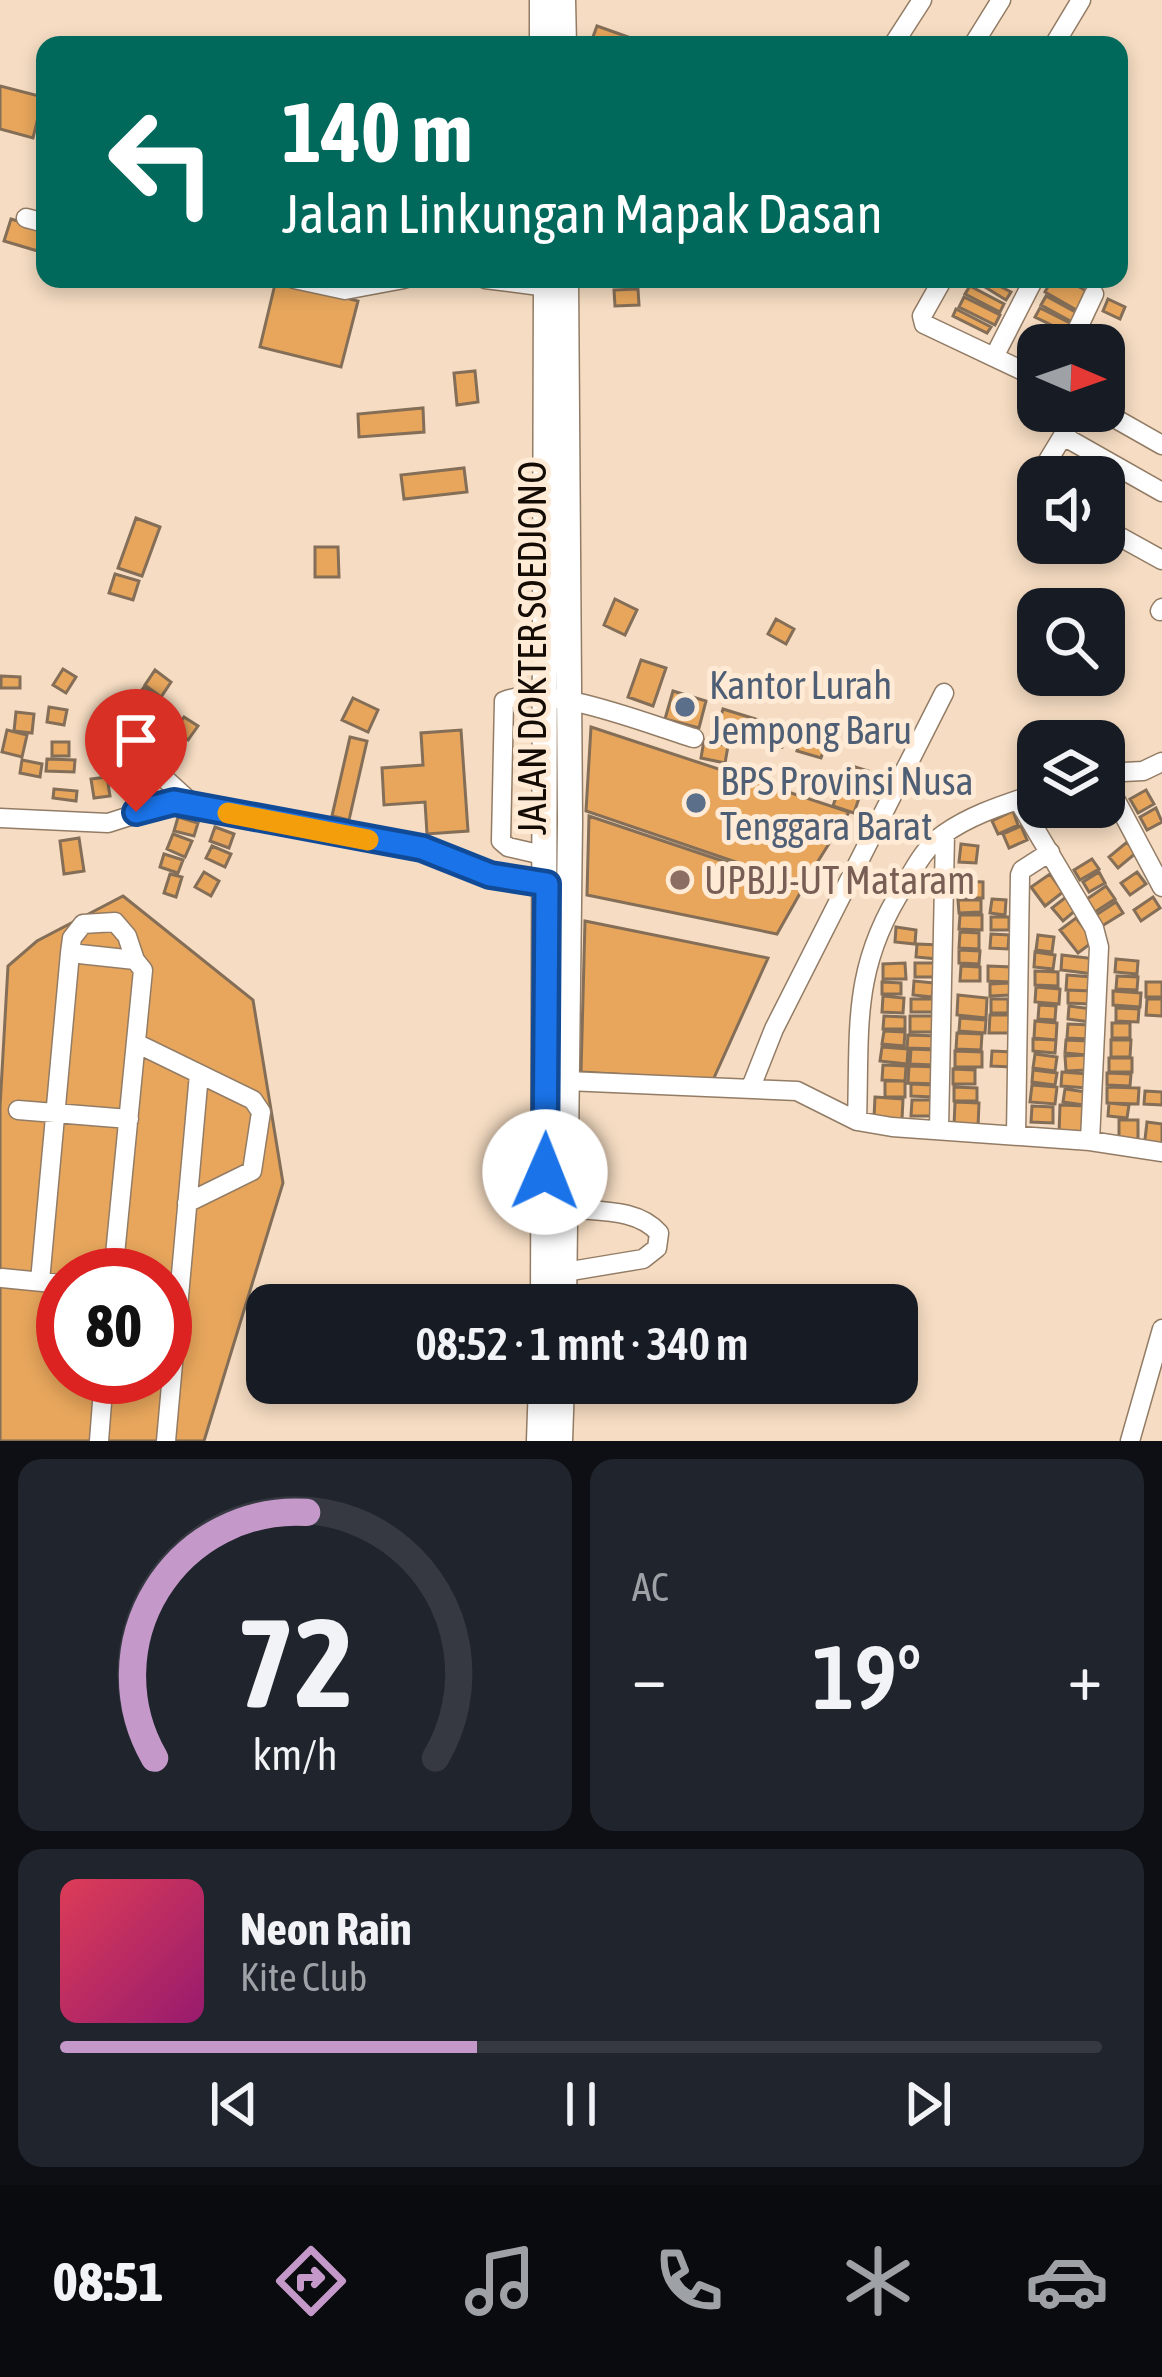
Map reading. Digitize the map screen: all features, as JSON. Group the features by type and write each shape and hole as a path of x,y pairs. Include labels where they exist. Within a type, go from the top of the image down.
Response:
{"highway":[{"path":"542,0 542,36"},
{"path":"563,0 564,36"},
{"name":"JALAN DOKTER SOEDJONO","path":"556,288 558,698 567,1081 565,1284"},
{"name":"JALAN DOKTER SOEDJONO","path":"543,1284 547,856 558,698"},
{"path":"539,1441 540,1404"},
{"path":"560,1441 561,1404"}],"street":[{"path":"899,36 922,0"},
{"path":"978,36 1000,0"},
{"path":"1059,36 1081,0"},
{"path":"935,288 922,316 924,324 1017,368"},
{"path":"994,357 1029,288"},
{"path":"1080,324 1094,294"},
{"path":"1125,424 1162,445"},
{"path":"1051,456 1065,432"},
{"path":"1063,436 1162,492"},
{"path":"1125,540 1162,560"},
{"path":"752,1087 774,1029 944,693"},
{"path":"547,856 501,842 504,701 558,698 694,739"},
{"path":"1125,773 1162,762"},
{"path":"151,766 196,806"},
{"path":"857,1120 861,988 866,960 888,909 925,853 944,834 1017,800"},
{"path":"0,818 108,823 162,804 196,806 422,848 490,875 547,884"},
{"path":"1125,816 1162,887"},
{"path":"1035,828 1094,928 1099,947 1090,1142"},
{"path":"939,1129 944,834"},
{"path":"1016,1135 1020,874 1050,852"},
{"path":"43,1248 72,938 83,924 115,922 143,970 116,1248"},
{"path":"70,953 135,960"},
{"path":"136,1043 253,1100 261,1112 252,1171 187,1203"},
{"path":"179,1248 199,1074"},
{"path":"567,1081 797,1091 857,1120 1162,1152"},
{"path":"18,1109 129,1119"},
{"path":"565,1273 643,1259 657,1247 659,1233 647,1220 633,1215 566,1208"},
{"path":"2,1278 36,1281"},
{"path":"1130,1441 1162,1329"},
{"path":"99,1441 102,1404"},
{"path":"166,1441 167,1404"}],"building":[{"path":"597,26 625,36 593,36"},
{"path":"0,86 36,95 33,138 0,129"},
{"path":"11,219 36,226 36,251 4,241"},
{"path":"274,288 307,288 358,301 341,367 260,347"},
{"path":"974,288 1004,304 1000,312 965,294"},
{"path":"987,288 1011,292 1006,300"},
{"path":"1047,288 1081,288 1090,293 1080,312 1045,292"},
{"path":"638,289 639,305 615,306 614,290"},
{"path":"1046,296 1079,314 1074,323 1041,305"},
{"path":"964,297 1000,315 995,325 959,307"},
{"path":"1108,299 1125,307 1120,319 1103,311"},
{"path":"1040,308 1072,324 1049,324 1035,317"},
{"path":"956,309 991,327 987,333 953,316"},
{"path":"475,371 478,402 457,405 454,373"},
{"path":"423,408 424,432 359,437 358,414"},
{"path":"464,468 467,492 404,499 401,475"},
{"path":"136,518 160,527 142,576 118,568"},
{"path":"315,547 338,547 339,577 315,577"},
{"path":"115,574 139,581 133,600 109,593"},
{"path":"615,599 637,610 625,635 604,625"},
{"path":"776,619 794,629 786,644 768,634"},
{"path":"641,660 666,668 653,706 628,697"},
{"path":"63,669 76,677 66,693 53,685"},
{"path":"155,670 171,682 161,697 145,685"},
{"path":"1,676 20,677 20,688 1,688"},
{"path":"144,687 159,698 151,708 136,698"},
{"path":"673,691 706,701 699,728 665,719"},
{"path":"353,698 378,710 368,732 342,720"},
{"path":"49,707 67,710 64,725 47,722"},
{"path":"723,709 788,729 782,747 718,726"},
{"path":"16,712 34,714 32,733 14,731"},
{"path":"184,717 198,726 188,740 174,731"},
{"path":"591,727 849,812 803,885 586,811"},
{"path":"7,730 27,735 22,757 2,752"},
{"path":"461,730 468,831 427,834 425,802 384,805 382,768 423,765 421,733"},
{"path":"132,734 145,747 136,756 123,743"},
{"path":"350,737 367,741 349,820 332,816"},
{"path":"801,738 825,746 821,758 797,751"},
{"path":"704,740 728,746 725,763 701,758"},
{"path":"52,742 69,742 69,756 52,756"},
{"path":"47,759 75,760 74,772 46,771"},
{"path":"22,760 42,764 40,777 20,773"},
{"path":"852,766 868,771 863,786 848,780"},
{"path":"107,777 110,796 94,798 91,779"},
{"path":"54,789 77,791 76,801 53,798"},
{"path":"1146,790 1154,804 1138,813 1130,799"},
{"path":"838,791 859,798 854,813 833,806"},
{"path":"1156,808 1162,822 1147,830 1140,817"},
{"path":"1013,811 1017,825 998,834 992,821"},
{"path":"589,816 803,888 777,934 587,895"},
{"path":"178,817 198,823 194,836 174,831"},
{"path":"215,827 234,834 229,848 210,841"},
{"path":"1022,828 1027,840 1009,848 1003,834"},
{"path":"173,834 192,841 185,857 167,849"},
{"path":"79,838 84,871 64,874 60,841"},
{"path":"1127,842 1136,853 1118,868 1109,857"},
{"path":"961,844 978,846 976,863 959,862"},
{"path":"212,846 231,854 225,867 206,858"},
{"path":"164,854 183,860 178,873 160,867"},
{"path":"1092,859 1099,869 1080,880 1074,870"},
{"path":"204,872 219,881 211,896 195,887"},
{"path":"1099,872 1105,883 1089,892 1083,882"},
{"path":"1137,872 1146,884 1130,895 1121,883"},
{"path":"170,874 182,877 176,897 164,893"},
{"path":"1050,874 1063,892 1045,906 1031,887"},
{"path":"961,881 983,882 983,898 961,898"},
{"path":"1106,886 1115,899 1095,912 1087,899"},
{"path":"123,896 253,1000 283,1183 252,1284 246,1284 246,1304 204,1441 0,1441 0,1107 8,966 37,941"},
{"path":"1066,897 1076,910 1063,921 1052,908"},
{"path":"1153,897 1160,908 1141,921 1134,910"},
{"path":"992,899 1006,900 1005,915 990,913"},
{"path":"958,900 981,900 981,912 959,913"},
{"path":"1116,902 1123,913 1102,926 1096,915"},
{"path":"960,915 982,915 982,930 959,929"},
{"path":"991,917 1009,917 1009,930 991,930"},
{"path":"1076,918 1094,941 1078,953 1060,930"},
{"path":"585,921 768,958 713,1080 581,1072"},
{"path":"896,927 916,930 915,944 895,942"},
{"path":"960,932 979,933 979,949 959,948"},
{"path":"991,934 1009,935 1008,949 990,948"},
{"path":"1038,935 1054,937 1052,952 1036,950"},
{"path":"917,944 939,945 938,959 916,957"},
{"path":"959,950 980,951 979,964 959,963"},
{"path":"1035,952 1055,955 1053,969 1034,967"},
{"path":"1062,955 1096,959 1094,974 1061,970"},
{"path":"1116,959 1138,961 1137,974 1115,972"},
{"path":"905,963 906,979 883,979 883,964"},
{"path":"915,963 936,963 936,977 915,977"},
{"path":"961,966 980,967 980,981 960,981"},
{"path":"988,966 1012,967 1011,982 988,981"},
{"path":"1035,971 1058,972 1058,986 1035,985"},
{"path":"1067,975 1092,977 1091,991 1066,990"},
{"path":"1117,976 1138,977 1137,990 1116,989"},
{"path":"914,981 934,983 932,997 913,995"},
{"path":"882,982 901,983 901,994 882,994"},
{"path":"1146,982 1162,982 1162,997 1146,997"},
{"path":"1010,983 1010,995 990,996 990,984"},
{"path":"1036,987 1060,989 1059,1004 1035,1002"},
{"path":"1068,990 1090,991 1089,1004 1068,1003"},
{"path":"1113,991 1141,993 1140,1007 1113,1005"},
{"path":"958,995 987,998 986,1018 957,1015"},
{"path":"883,996 904,998 903,1013 882,1012"},
{"path":"911,999 935,999 935,1012 911,1012"},
{"path":"991,999 1008,999 1008,1013 991,1013"},
{"path":"1147,999 1162,999 1162,1016 1146,1015"},
{"path":"1039,1005 1056,1006 1055,1020 1038,1019"},
{"path":"1069,1006 1092,1009 1090,1022 1068,1019"},
{"path":"1116,1008 1139,1009 1138,1022 1116,1021"},
{"path":"990,1015 1009,1015 1009,1033 989,1033"},
{"path":"884,1016 905,1017 905,1029 883,1029"},
{"path":"910,1016 939,1016 939,1032 910,1032"},
{"path":"960,1018 986,1020 985,1033 959,1031"},
{"path":"1035,1021 1057,1023 1056,1040 1034,1038"},
{"path":"1112,1023 1130,1023 1130,1038 1112,1038"},
{"path":"1068,1024 1090,1025 1089,1039 1067,1038"},
{"path":"884,1031 905,1032 904,1046 882,1044"},
{"path":"957,1033 982,1034 981,1050 956,1049"},
{"path":"908,1035 938,1036 938,1049 907,1048"},
{"path":"1033,1039 1056,1040 1055,1053 1033,1051"},
{"path":"1066,1040 1089,1041 1087,1055 1065,1053"},
{"path":"1111,1040 1131,1040 1130,1057 1111,1057"},
{"path":"882,1047 908,1049 907,1064 880,1061"},
{"path":"911,1049 934,1050 934,1065 910,1064"},
{"path":"955,1051 982,1052 982,1067 955,1067"},
{"path":"992,1051 1012,1052 1012,1067 991,1066"},
{"path":"1035,1054 1057,1057 1055,1071 1033,1068"},
{"path":"1087,1055 1088,1070 1066,1071 1065,1056"},
{"path":"1109,1058 1132,1058 1132,1072 1109,1072"},
{"path":"883,1065 906,1066 905,1081 882,1080"},
{"path":"909,1066 938,1067 938,1084 908,1083"},
{"path":"953,1069 975,1070 975,1084 953,1084"},
{"path":"1033,1070 1057,1073 1055,1085 1032,1082"},
{"path":"1062,1072 1088,1074 1087,1088 1061,1086"},
{"path":"1107,1073 1131,1074 1130,1086 1107,1085"},
{"path":"885,1081 905,1081 905,1097 885,1097"},
{"path":"911,1084 933,1085 933,1097 911,1096"},
{"path":"1032,1085 1057,1087 1055,1104 1030,1102"},
{"path":"954,1087 977,1088 977,1101 954,1101"},
{"path":"1107,1087 1139,1088 1138,1104 1107,1103"},
{"path":"1065,1089 1086,1092 1084,1105 1063,1102"},
{"path":"1145,1091 1162,1092 1162,1105 1144,1104"},
{"path":"875,1097 903,1099 902,1120 874,1118"},
{"path":"912,1100 935,1100 935,1116 911,1116"},
{"path":"955,1102 979,1103 978,1127 954,1126"},
{"path":"1109,1103 1129,1105 1127,1118 1108,1116"},
{"path":"1060,1105 1086,1106 1086,1135 1059,1134"},
{"path":"1032,1106 1053,1107 1053,1123 1031,1122"},
{"path":"1119,1120 1138,1120 1138,1144 1119,1143"},
{"path":"1147,1122 1162,1124 1162,1150 1144,1148"}],"slow traffic":[{"path":"228,813 368,840"}],"place":[{"name":"Kantor Lurah Jempong Baru","path":"685,707"},
{"name":"BPS Provinsi Nusa Tenggara Barat","path":"696,803"},
{"name":"UPBJJ-UT Mataram","path":"680,880"}],"route":[{"path":"136,812 174,802 422,848 490,875 547,884 545,1172"}]}
